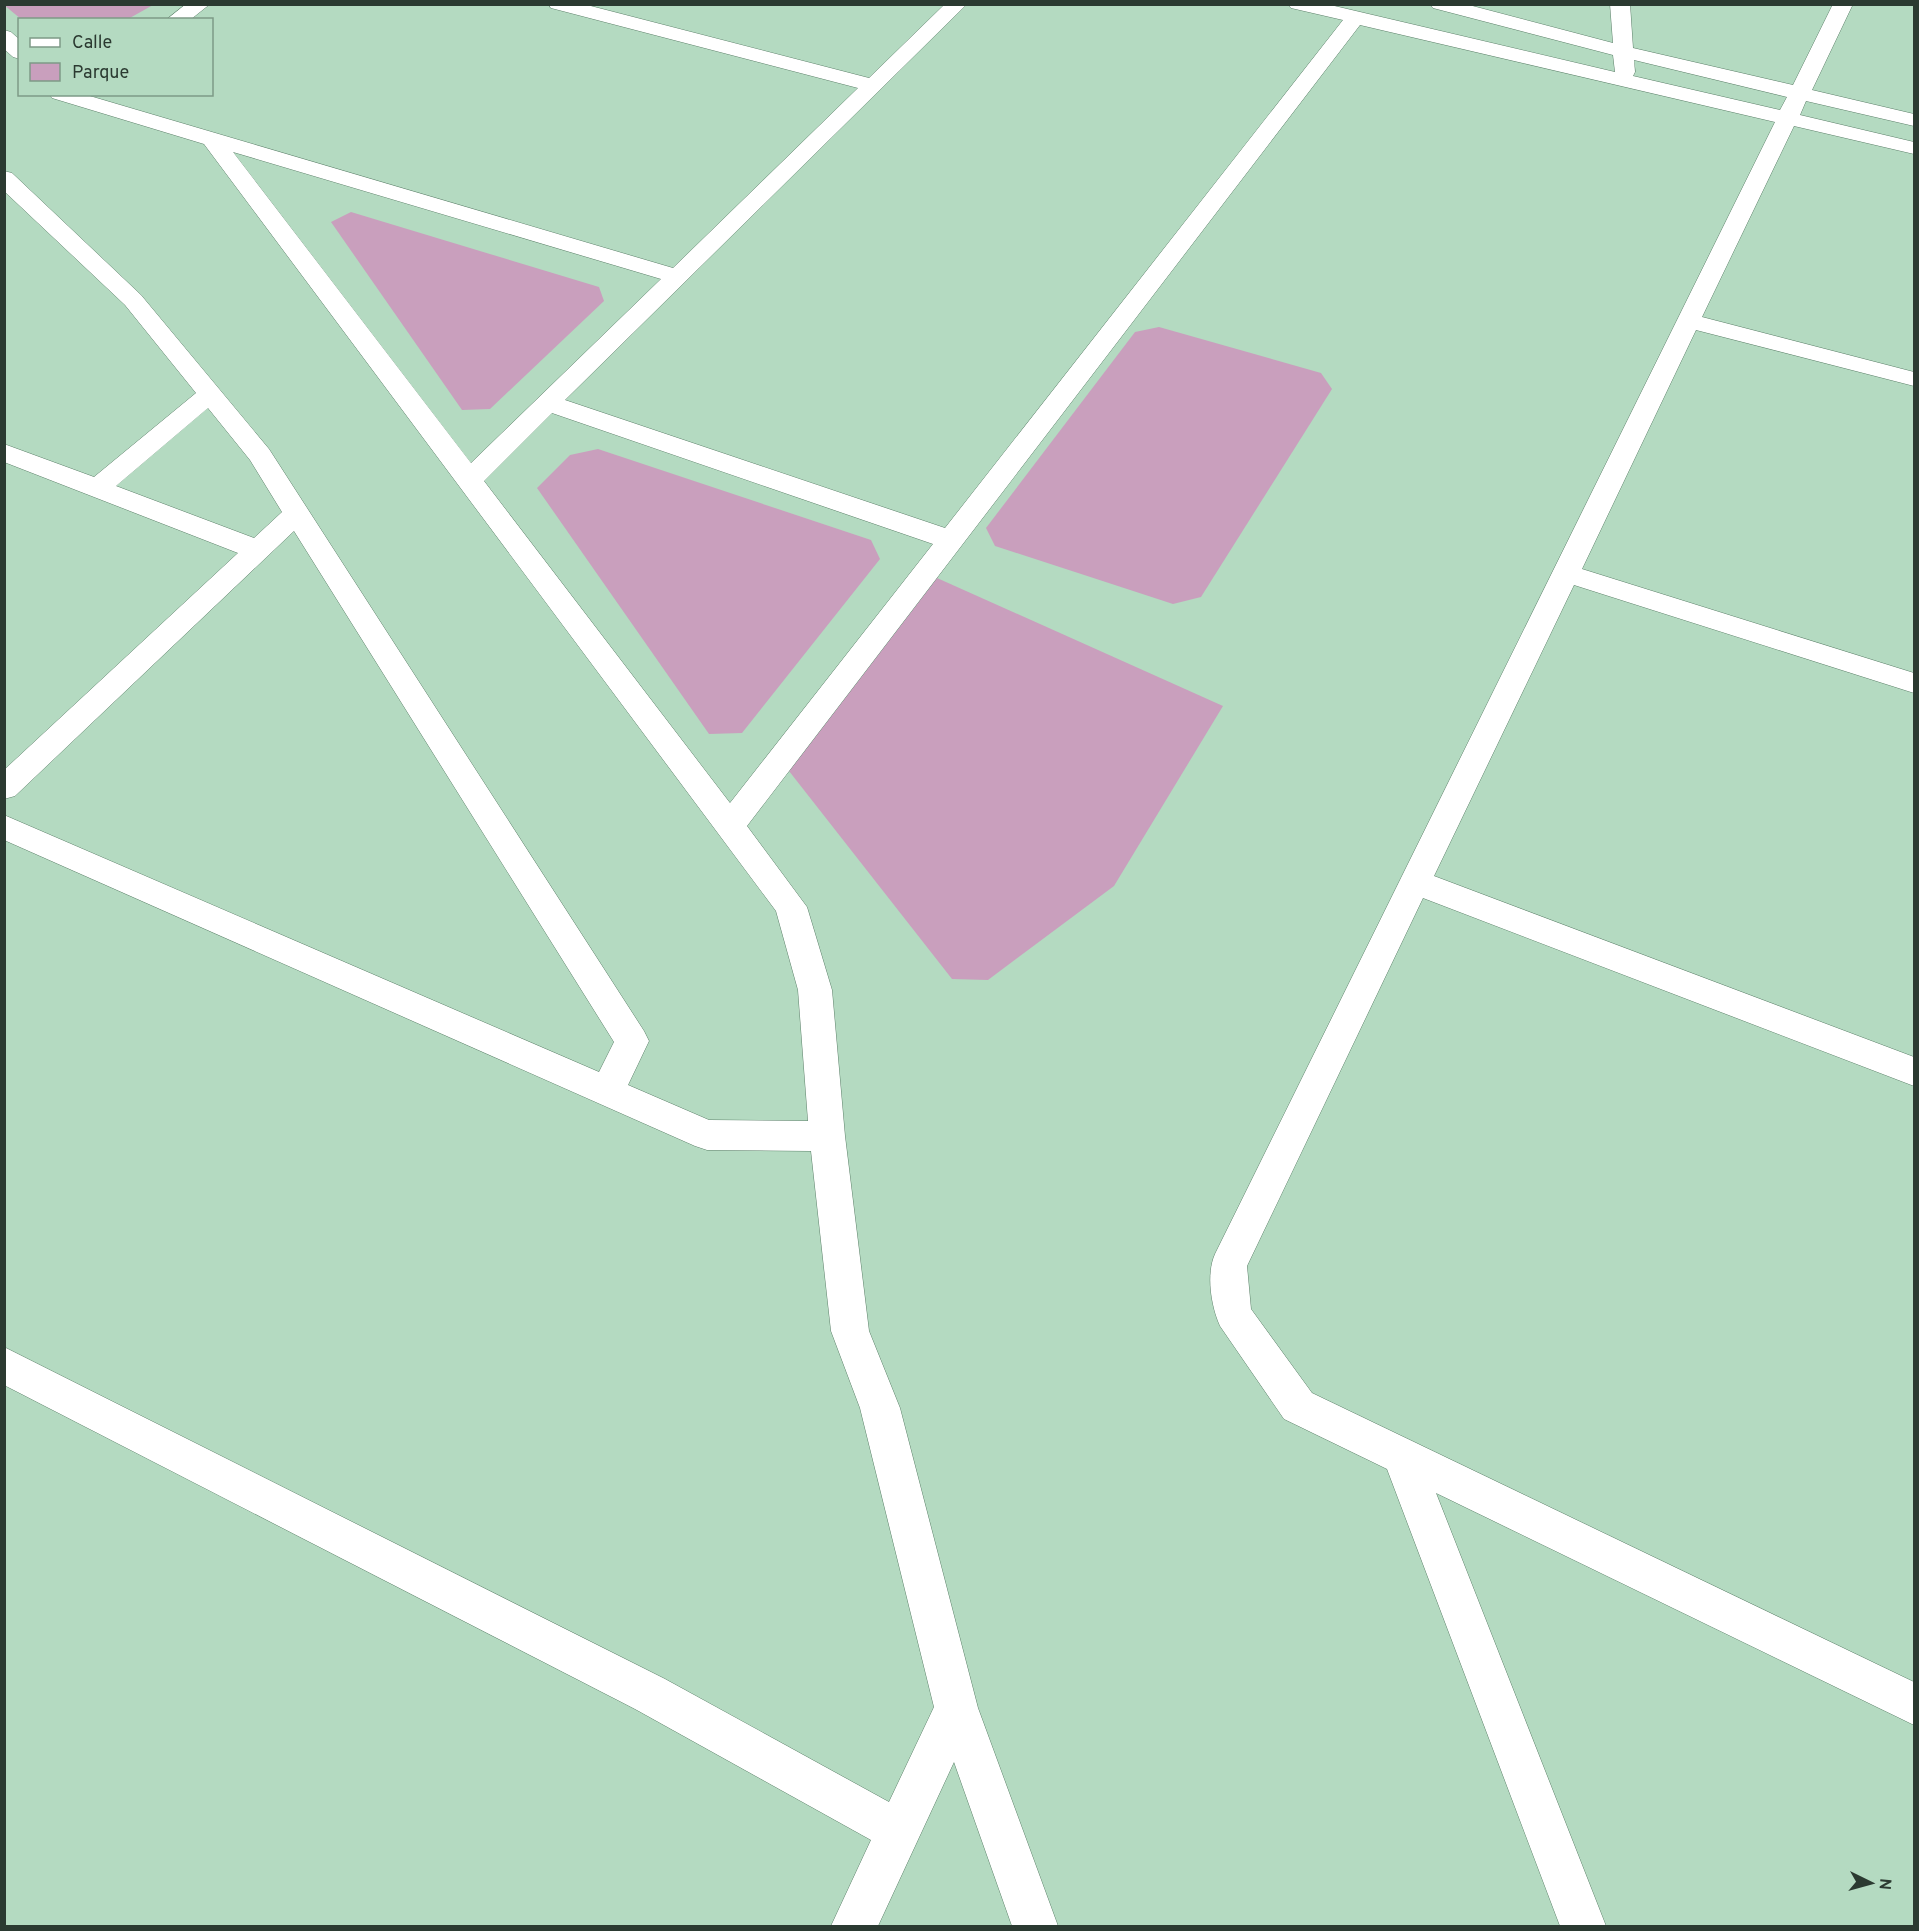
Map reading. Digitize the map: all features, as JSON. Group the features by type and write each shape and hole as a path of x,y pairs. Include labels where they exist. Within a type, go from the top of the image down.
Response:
{"street":[{"path":"179,18 200,4"},
{"path":"558,4 874,86"},
{"path":"469,480 957,4"},
{"path":"1298,4 1625,80 1794,106 1914,120"},
{"path":"1620,4 1625,52 1625,80"},
{"path":"1843,4 1228,1266 1233,1314 1298,1406 1914,1704"},
{"path":"1449,39 1446,5 1625,52 1794,106 1914,148"},
{"path":"730,826 1355,18"},
{"path":"4,36 18,51"},
{"path":"66,96 679,277"},
{"path":"212,139 791,907 815,990 827,1136 850,1331 880,1408 956,1708 1035,1926"},
{"path":"4,178 133,300 260,455 632,1041 608,1090"},
{"path":"1688,321 1914,380"},
{"path":"97,488 210,394"},
{"path":"548,403 951,540"},
{"path":"4,452 258,550"},
{"path":"4,788 296,514"},
{"path":"1565,573 1914,683"},
{"path":"4,827 707,1134 827,1136"},
{"path":"1415,882 1914,1072"},
{"path":"4,1365 650,1694 898,1831"},
{"path":"1402,1457 1583,1926"},
{"path":"854,1926 956,1708"}],"green space":[{"path":"4,5 153,5 130,18 20,18"},
{"path":"351,212 599,287 604,301 490,409 462,410 331,222"},
{"path":"1159,327 1321,373 1332,389 1201,597 1173,604 995,546 986,528 1135,332"},
{"path":"598,449 871,540 880,559 742,733 709,734 537,488 570,455"},
{"path":"937,578 1223,706 1114,886 988,980 952,979 789,771"}]}
